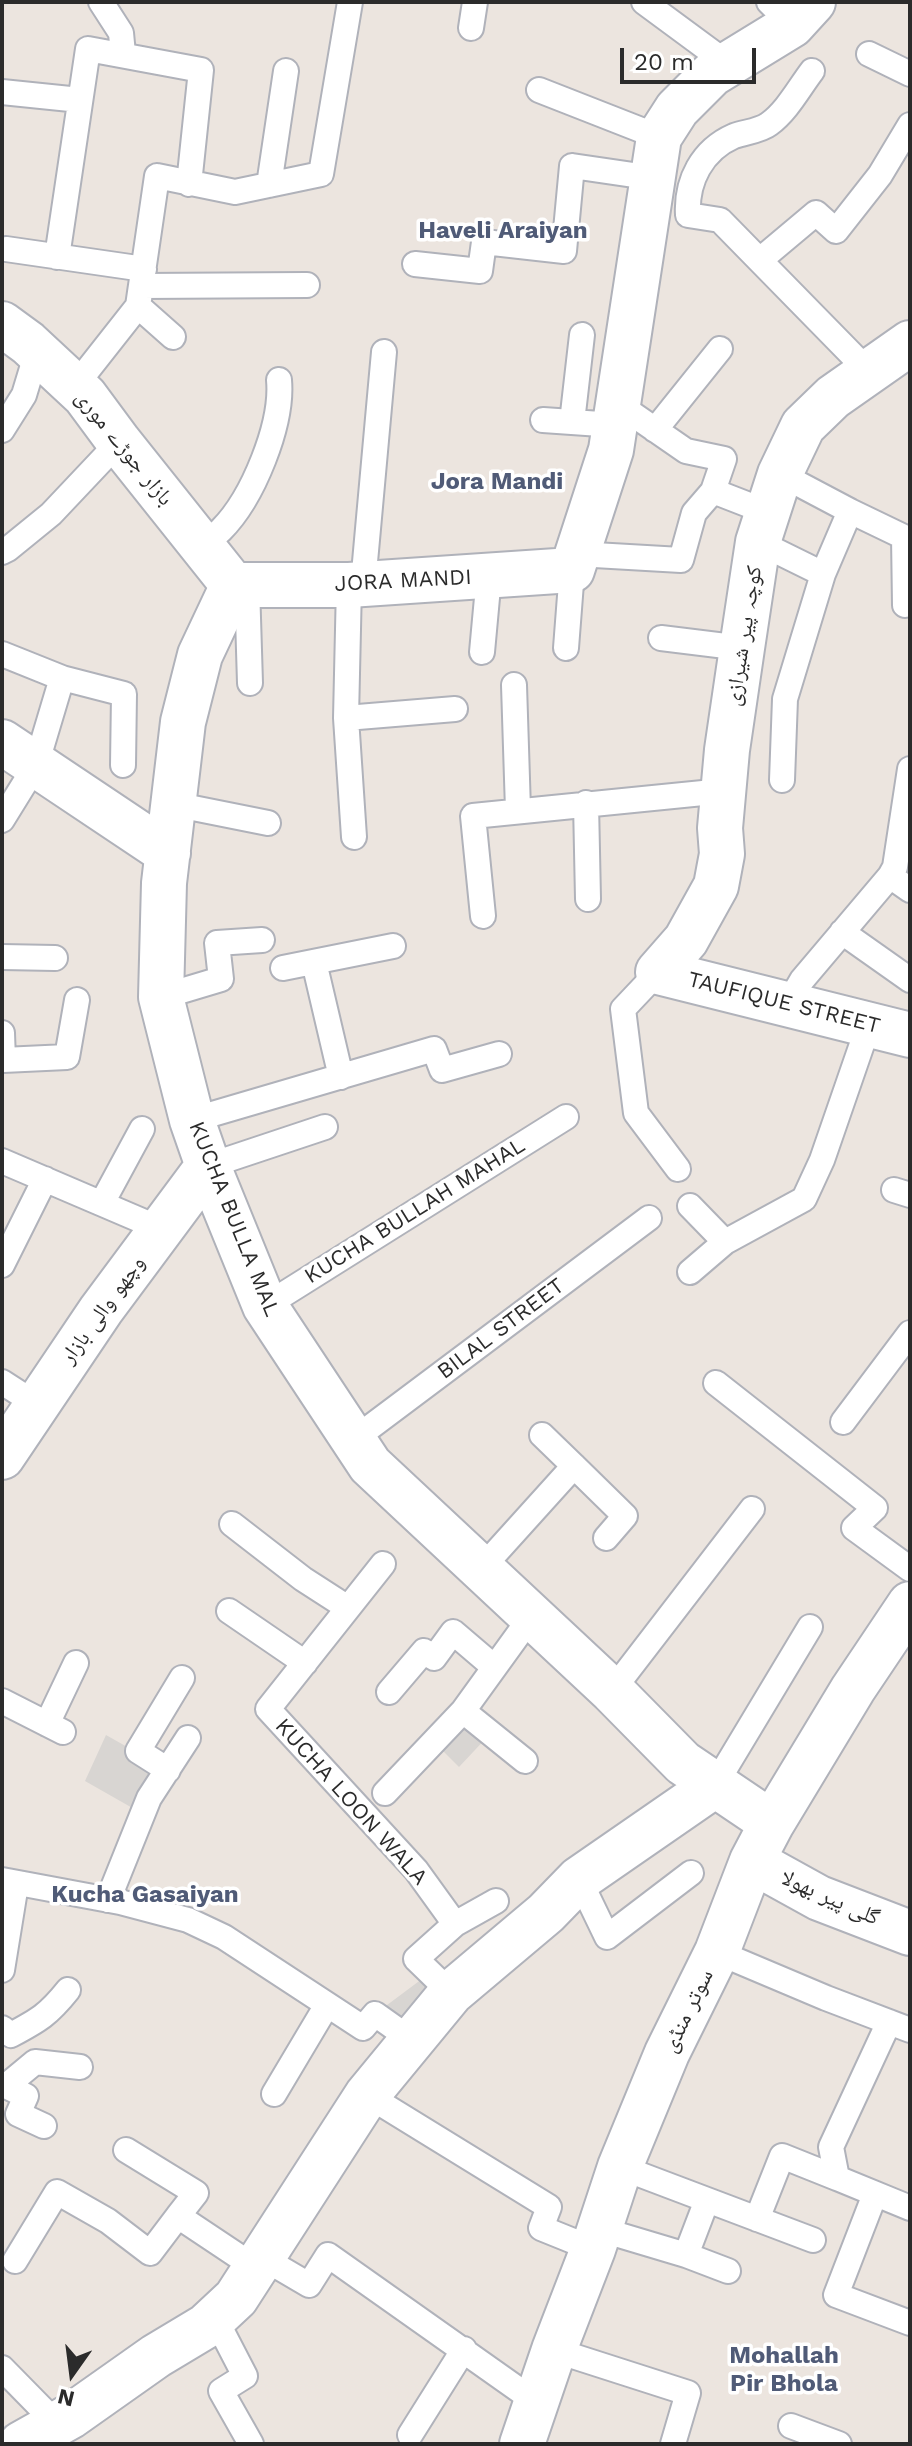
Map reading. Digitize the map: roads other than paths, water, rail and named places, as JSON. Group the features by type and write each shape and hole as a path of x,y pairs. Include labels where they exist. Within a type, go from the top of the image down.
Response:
{"street":[{"path":"574,562 611,450 629,420 656,158 677,109 712,74 791,10"},
{"name":"بازار جوڑے موری","path":"2,324 85,396 201,545 240,585"},
{"name":"کوچہ پیر شیرازی","path":"658,972 686,940 716,886 722,854 720,828 723,791 742,648 768,509 803,426 833,397 910,344"},
{"name":"JORA MANDI","path":"240,585 356,584 489,576 574,562"},
{"name":"KUCHA BULLA MAL","path":"240,585 200,655 183,722 164,883 161,997 192,1120 208,1166 265,1306 370,1465 612,1691 683,1763 715,1785"},
{"path":"19,754 168,853"},
{"name":"TAUFIQUE STREET","path":"658,972 890,1030"},
{"name":"وچھو والی بازار","path":"2,1457 19,1393 161,1229 208,1166"},
{"name":"سوتر منڈی","path":"522,2444 620,2167 667,2053 717,1952 762,1842 907,1612"},
{"path":"39,2434 206,2326 236,2298 367,2095 451,1993 546,1913 579,1879 715,1785"},
{"name":"گلی پیر بھولا","path":"715,1785 762,1842 819,1898 910,1933"}],"lane":[{"path":"101,2 121,33 123,54"},
{"path":"75,386 141,287 157,176 235,192 321,174 350,2"},
{"path":"471,28 475,2"},
{"path":"644,2 728,64"},
{"path":"57,257 88,49 201,70 189,184"},
{"path":"869,54 910,74"},
{"path":"269,185 286,71"},
{"path":"812,71 768,125 733,136 712,148 692,178 687,197 688,215 720,220 868,371"},
{"path":"539,90 656,158"},
{"path":"2,92 80,100"},
{"path":"760,260 816,213 836,231 880,175 910,125"},
{"path":"415,264 480,271 484,242 564,251 572,166 656,158"},
{"path":"6,249 57,257 141,287 307,285"},
{"path":"141,287 173,337"},
{"path":"572,422 582,335"},
{"path":"629,420 720,349"},
{"path":"2,430 24,395 37,352"},
{"path":"354,837 346,718 356,584 384,352"},
{"path":"201,545 222,529 254,484 281,398 279,380"},
{"path":"543,420 629,420 686,451 724,459 713,491 694,513 681,560 574,562 566,648"},
{"path":"2,552 51,514 119,442"},
{"path":"713,491 768,509 850,511 904,537 905,605"},
{"path":"768,509 823,574"},
{"path":"782,780 785,699 823,574 850,511"},
{"path":"482,652 489,576"},
{"path":"240,585 250,683"},
{"path":"661,638 742,648"},
{"path":"2,654 62,678 124,694 123,765"},
{"path":"2,820 19,754 62,678"},
{"path":"514,685 518,810"},
{"path":"346,718 455,709"},
{"path":"788,1004 802,980 895,867 910,769"},
{"path":"483,916 473,816 723,791"},
{"path":"586,803 588,899"},
{"path":"173,804 268,823"},
{"path":"890,876 910,890"},
{"path":"842,932 910,980"},
{"path":"161,997 221,979 217,943 262,940"},
{"path":"283,968 393,946"},
{"path":"2,957 55,958"},
{"path":"314,962 341,1077"},
{"path":"658,972 623,1009 636,1113 678,1169"},
{"path":"2,1033 3,1060 67,1057 77,1000"},
{"path":"690,1272 725,1242 804,1199 890,1030"},
{"path":"192,1120 434,1049 442,1070 499,1054"},
{"name":"KUCHA BULLAH MAHAL","path":"265,1306 566,1117"},
{"path":"208,1166 325,1127"},
{"path":"102,1203 142,1129"},
{"path":"2,1161 161,1229"},
{"path":"2,1265 45,1179"},
{"path":"690,1206 725,1242"},
{"name":"BILAL STREET","path":"353,1440 649,1218"},
{"path":"843,1422 910,1333"},
{"path":"716,1383 875,1508 854,1528 910,1569"},
{"path":"542,1435 625,1516 606,1538"},
{"path":"481,1569 574,1466"},
{"path":"612,1691 752,1509"},
{"path":"232,1524 303,1579 348,1608"},
{"name":"KUCHA LOON WALA","path":"383,1564 268,1709 416,1870 455,1924"},
{"path":"229,1611 305,1663"},
{"path":"385,1793 463,1711 531,1617"},
{"path":"715,1785 810,1627"},
{"path":"389,1692 424,1651 434,1658 453,1632 494,1667"},
{"path":"2,1701 55,1728 76,1663"},
{"path":"168,1770 138,1751 182,1678"},
{"path":"463,1711 525,1761"},
{"path":"108,1900 149,1798 188,1738"},
{"path":"579,1879 607,1937 691,1873"},
{"path":"2,1970 9,1882 108,1900 188,1920 224,1937 363,2028 375,2014 413,2041"},
{"path":"451,1993 416,1959 455,1924 496,1901"},
{"path":"717,1952 900,2026 831,2147 837,2178"},
{"path":"2,2028 11,2035 34,2023 50,2012 68,1990"},
{"path":"274,2094 327,2005"},
{"path":"44,2126 18,2114 26,2096 4,2085 35,2062 80,2067"},
{"path":"367,2095 549,2207 541,2228 686,2255 728,2271"},
{"path":"15,2261 57,2192 108,2221 150,2253 196,2193 126,2150"},
{"path":"757,2219 782,2156 910,2208"},
{"path":"620,2167 813,2240"},
{"path":"875,2194 836,2295 910,2323"},
{"path":"686,2255 707,2200"},
{"path":"178,2216 259,2263 309,2285 328,2255 536,2402"},
{"path":"215,2318 245,2376 221,2391 251,2444"},
{"path":"410,2435 464,2349"},
{"path":"554,2350 688,2393 673,2444"},
{"path":"2,2368 39,2434"},
{"path":"791,2426 839,2444"}],"district":[{"name":"Haveli Araiyan","path":"503,231"},
{"name":"Jora Mandi","path":"497,482"},
{"name":"Kucha Gasaiyan","path":"145,1895"},
{"name":"Mohallah Pir Bhola","path":"784,2370"}]}
